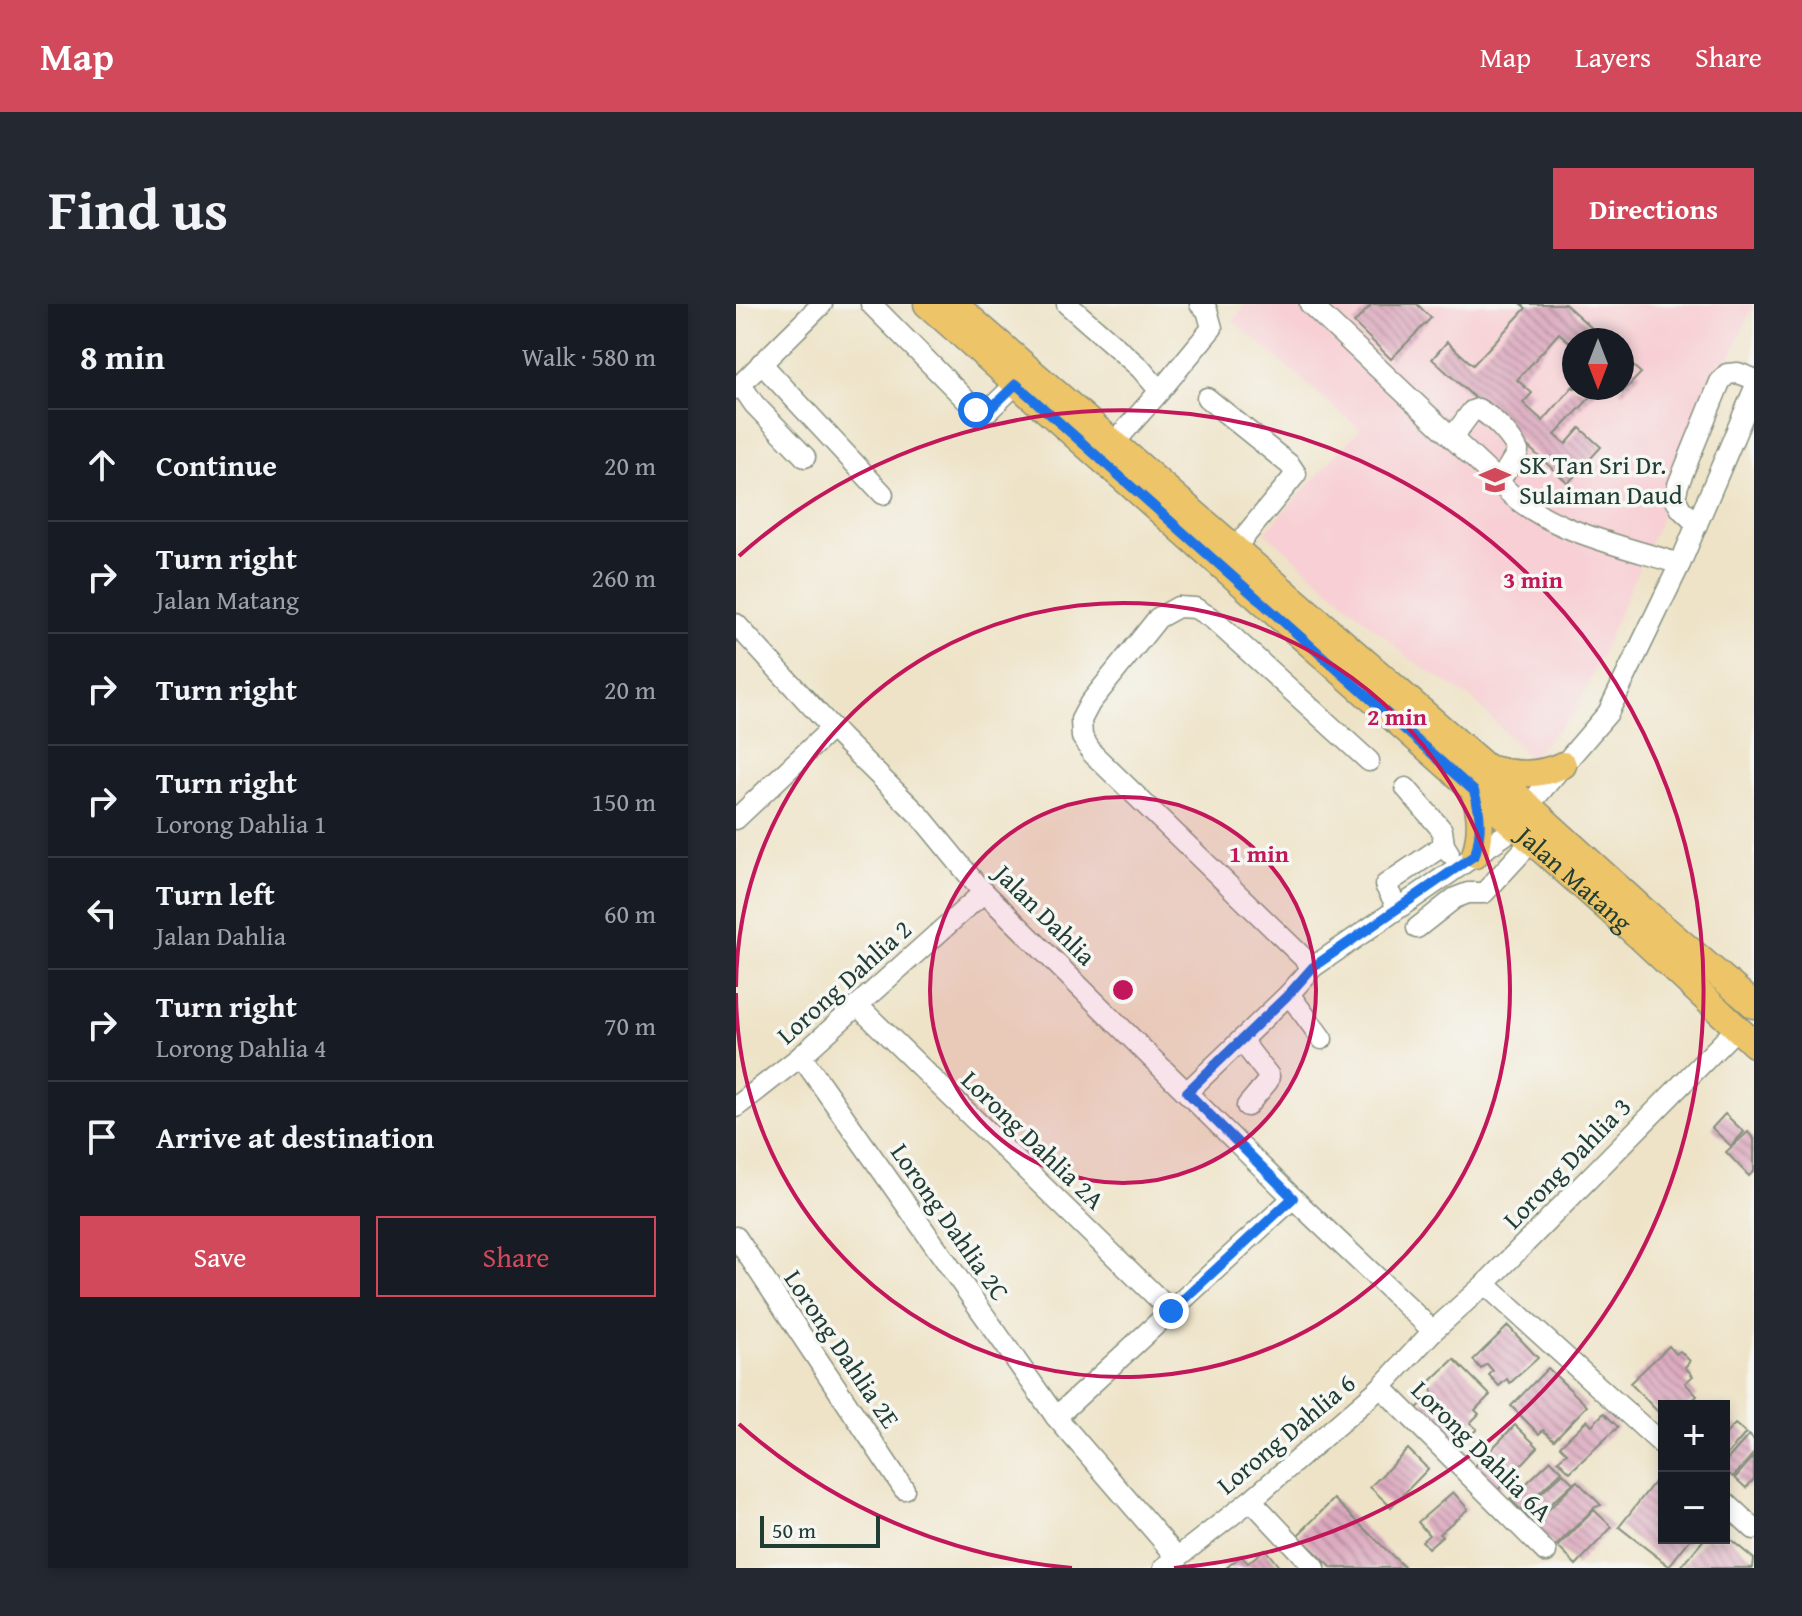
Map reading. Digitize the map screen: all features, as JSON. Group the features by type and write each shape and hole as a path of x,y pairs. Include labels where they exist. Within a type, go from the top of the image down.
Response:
{"main road":[{"name":"Jalan Matang","path":"927,304 1016,384 1481,780 1529,805 1643,910 1754,1005"},
{"name":"Jalan Matang","path":"954,304 1234,549 1481,780 1531,842 1745,1036"},
{"path":"1466,861 1481,829 1481,780 1548,772 1563,765"},
{"path":"1529,805 1523,811 1521,825 1531,842"}],"street":[{"path":"805,457 738,387 822,304"},
{"path":"871,304 976,410 989,410 1016,384"},
{"path":"1067,304 1140,368 1160,391"},
{"path":"1113,444 1212,328 1207,310 1200,304"},
{"path":"1310,304 1499,482 1513,499 1537,513 1600,539 1680,564"},
{"path":"761,363 883,494"},
{"path":"1697,524 1681,509 1675,498 1678,485 1720,382 1727,374 1738,373 1754,379"},
{"path":"1529,805 1608,713 1680,564 1754,390"},
{"path":"1207,398 1290,465 1296,474 1234,549"},
{"path":"1452,438 1472,411 1478,409 1484,412 1512,440 1518,451 1499,482"},
{"path":"1313,967 1093,754 1082,737 1081,720 1090,703 1158,618 1178,607 1195,608 1213,619 1369,761"},
{"name":"Jalan Dahlia","path":"736,624 832,728 921,817 984,892 1293,1198 1433,1331"},
{"path":"736,819 832,728"},
{"path":"1406,788 1442,830 1444,845 1466,861"},
{"path":"1187,1092 1313,967 1466,861 1531,842"},
{"path":"1417,928 1455,898 1468,893 1484,893 1531,842"},
{"path":"1398,908 1385,885 1444,845"},
{"name":"Lorong Dahlia 2","path":"736,1107 801,1056 984,892"},
{"path":"1289,994 1322,1039"},
{"name":"Lorong Dahlia 2A","path":"858,1006 1171,1311"},
{"name":"Lorong Dahlia 3","path":"1433,1331 1745,1036"},
{"path":"1241,1040 1269,1076 1247,1106"},
{"name":"Lorong Dahlia 2C","path":"801,1056 1056,1417 1171,1562"},
{"path":"1056,1417 1293,1198"},
{"name":"Lorong Dahlia 2E","path":"736,1237 904,1489"},
{"path":"1485,1284 1658,1441"},
{"name":"Lorong Dahlia 6","path":"1171,1562 1251,1500 1381,1387 1433,1331"},
{"name":"Lorong Dahlia 6A","path":"1381,1387 1546,1552"},
{"path":"1251,1500 1315,1568"},
{"path":"1730,1507 1754,1529"}],"shaded area":[{"name":"SK Tan Sri Dr. Sulaiman Daud","path":"1245,304 1754,304 1577,710 1530,758 1471,698 1410,659 1265,532 1360,429 1233,321"}],"building":[{"path":"1372,304 1417,304 1431,318 1391,359 1354,323"},
{"path":"1521,304 1565,304 1592,328 1562,328 1562,336 1559,333 1517,380 1532,393 1523,403 1543,421 1562,399 1588,400 1555,435 1566,444 1580,428 1601,447 1568,483 1432,359 1447,342 1473,365 1526,308"},
{"path":"1634,367 1641,373 1634,380"},
{"path":"1725,1114 1744,1132 1731,1146 1712,1128"},
{"path":"1748,1132 1754,1139 1754,1171 1749,1176 1726,1152"},
{"path":"1508,1326 1538,1358 1510,1383 1507,1379 1499,1386 1489,1375 1493,1371 1487,1364 1481,1369 1473,1360"},
{"path":"1669,1346 1676,1354 1680,1351 1690,1361 1685,1367 1693,1376 1685,1383 1697,1396 1693,1400 1658,1400 1658,1412 1630,1383"},
{"path":"1454,1359 1490,1395 1475,1410 1479,1414 1470,1423 1477,1429 1453,1453 1413,1412 1432,1394 1431,1381"},
{"path":"1548,1368 1587,1406 1554,1440 1543,1430 1539,1434 1511,1406"},
{"path":"1604,1413 1618,1427 1570,1472 1558,1460 1567,1453 1560,1446 1587,1420 1592,1425"},
{"path":"1735,1424 1746,1433 1730,1451 1730,1429"},
{"path":"1515,1425 1538,1447 1497,1491 1473,1468"},
{"path":"1749,1435 1754,1440 1754,1453 1733,1477 1730,1475 1730,1456"},
{"path":"1408,1449 1428,1469 1391,1507 1370,1487"},
{"path":"1754,1456 1754,1479 1746,1488 1735,1478"},
{"path":"1551,1460 1562,1471 1521,1510 1510,1499"},
{"path":"1563,1473 1573,1483 1532,1521 1522,1511"},
{"path":"1656,1480 1658,1544 1686,1544 1669,1566 1619,1527"},
{"path":"1577,1481 1601,1505 1595,1507 1555,1547 1533,1525"},
{"path":"1453,1492 1468,1509 1428,1548 1422,1541 1429,1535 1418,1522"},
{"path":"1334,1499 1405,1568 1332,1568 1298,1535"},
{"path":"1594,1510 1612,1527 1576,1565 1558,1547"},
{"path":"1730,1539 1754,1559 1753,1568 1680,1568 1700,1544 1730,1544"},
{"path":"1265,1549 1280,1568 1226,1568 1241,1556 1248,1563"}],"place":[{"name":"SK Tan Sri Dr. Sulaiman Daud","path":"1495,480"}],"route":[{"path":"976,410 989,410 1016,384 1474,791 1481,814 1480,840 1475,855 1313,967 1187,1092 1293,1198 1171,1311"}]}
